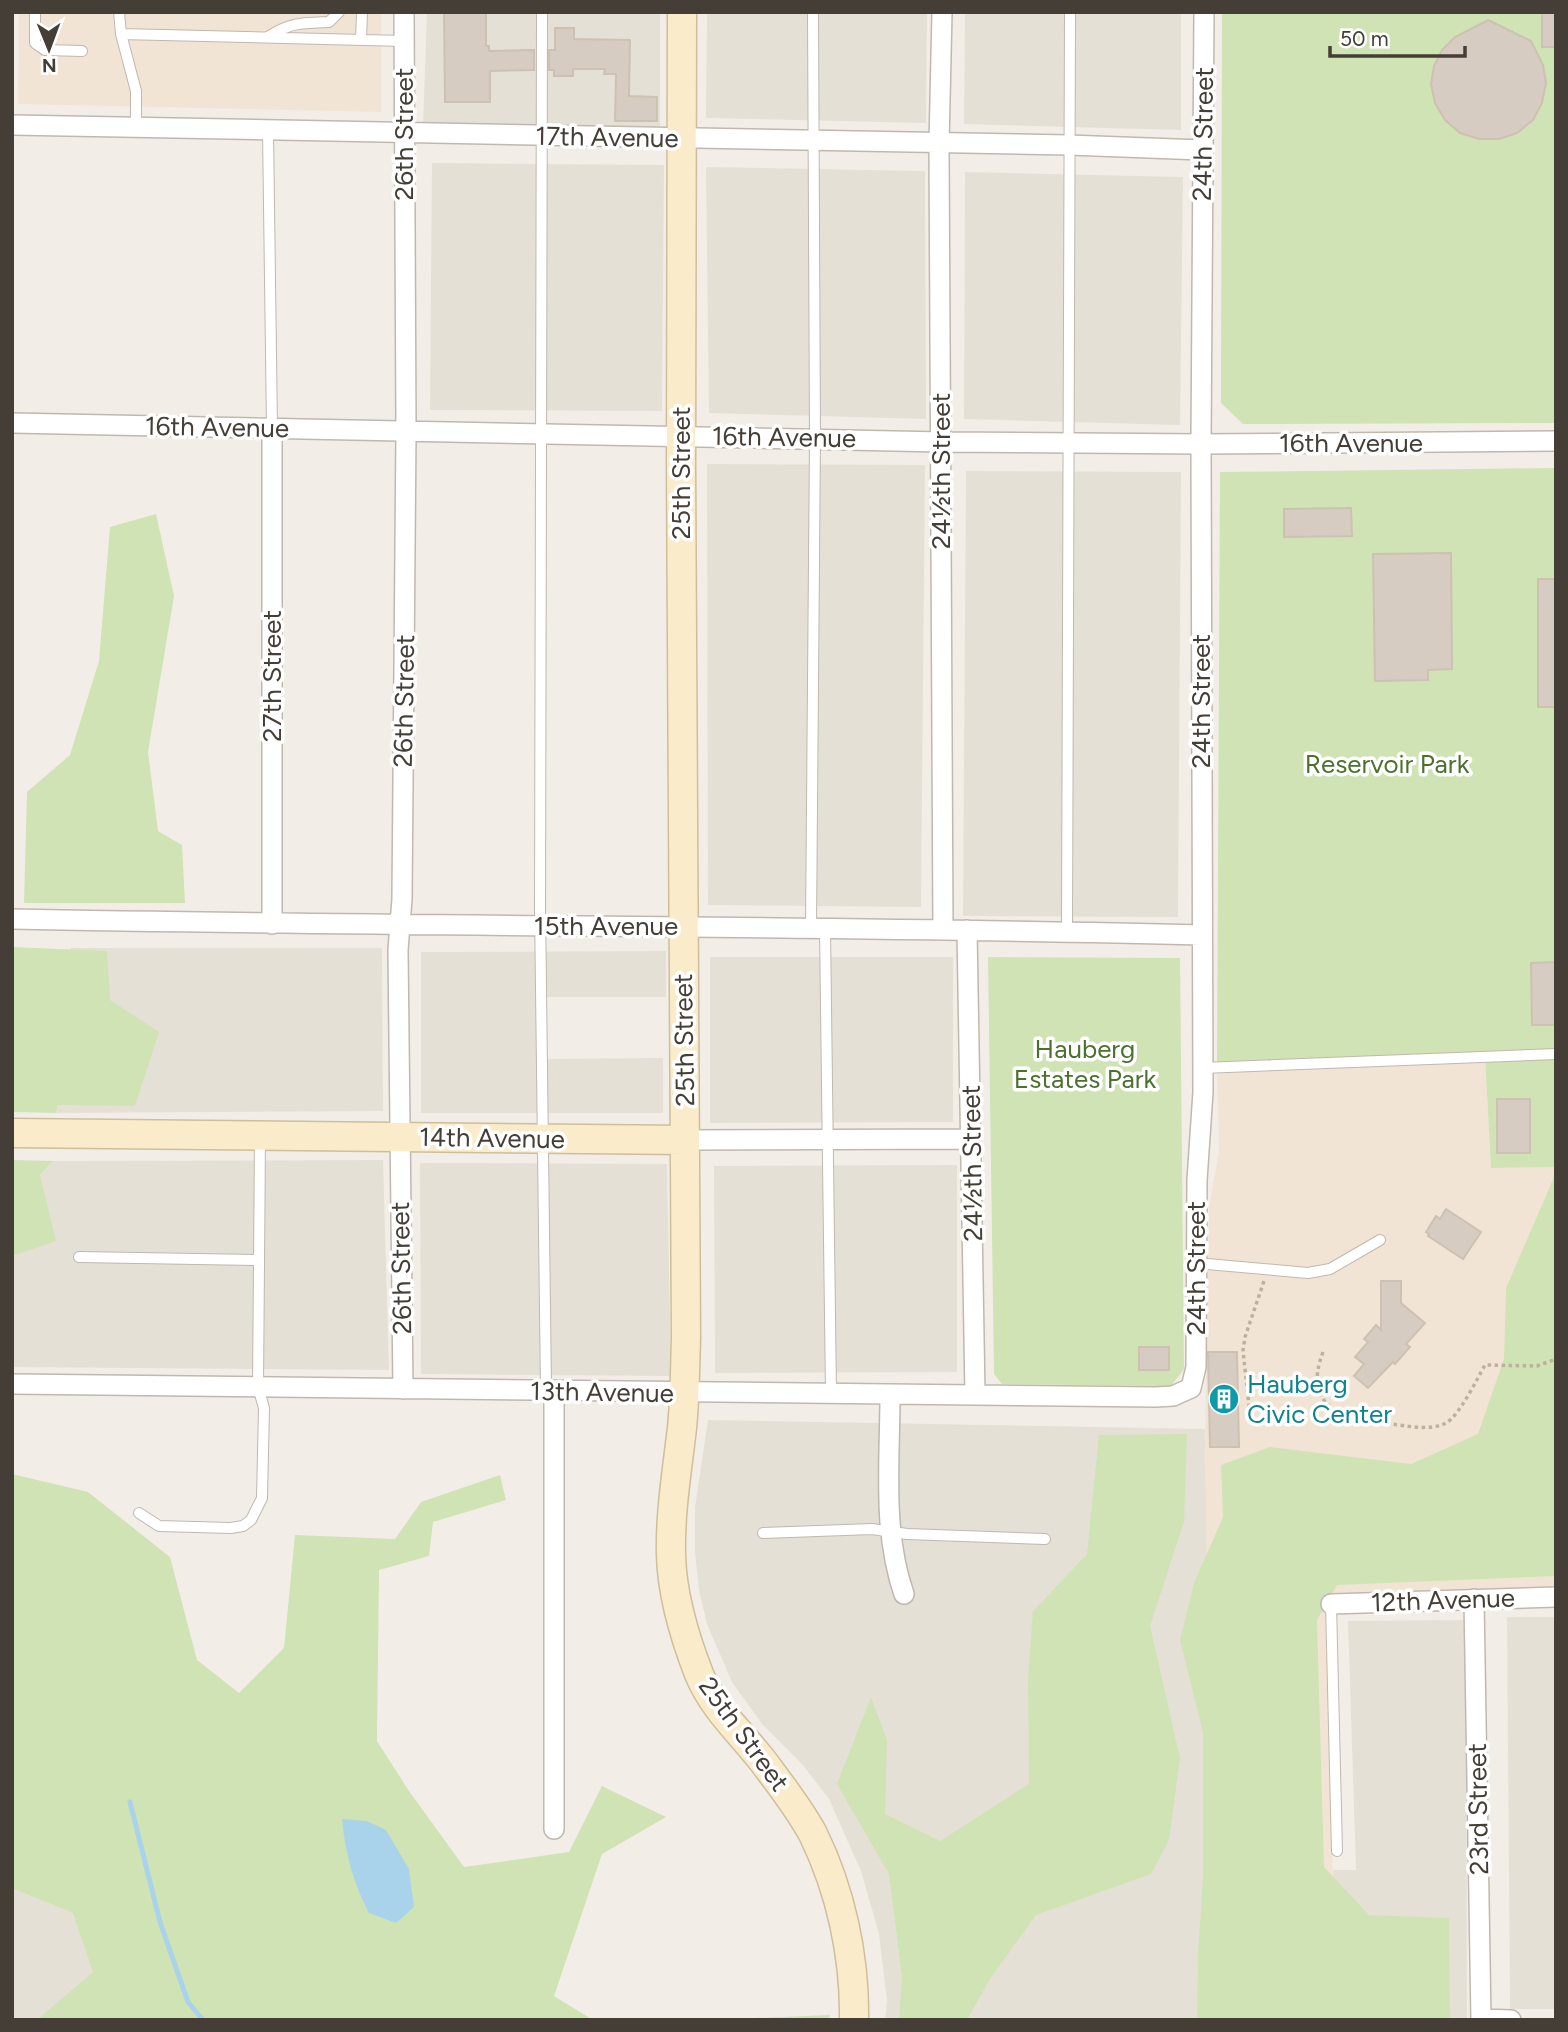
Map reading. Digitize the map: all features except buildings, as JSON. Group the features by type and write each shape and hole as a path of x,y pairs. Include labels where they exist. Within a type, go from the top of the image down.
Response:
{"street":[{"name":"26th Street","path":"403,1389 398,950 402,899 406,431 404,12"},
{"name":"25th Street","path":"682,12 684,1393 671,1511 671,1557 674,1587 700,1676 714,1702 789,1796 812,1834 839,1904 853,1971 855,2020"},
{"name":"24½th Street","path":"942,12 939,144 943,930"},
{"name":"24th Street","path":"1191,1388 1196,1355 1197,1180 1202,1068 1201,444 1204,12"},
{"name":"17th Avenue","path":"12,125 1069,145 1202,150"},
{"name":"16th Avenue","path":"12,423 942,442 1201,444 1556,441"},
{"name":"27th Street","path":"272,428 272,924"},
{"name":"15th Avenue","path":"12,919 1201,935"},
{"name":"24½th Street","path":"967,930 975,1395"},
{"name":"14th Avenue","path":"12,1133 685,1140 971,1139"},
{"name":"13th Avenue","path":"12,1384 1156,1397 1173,1396 1191,1388"},
{"path":"550,1391 554,1829"},
{"path":"890,1395 890,1532 895,1568 904,1594"},
{"name":"12th Avenue","path":"1331,1604 1556,1597"},
{"name":"23rd Street","path":"1474,1599 1481,2019"},
{"path":"1481,2019 1511,2020"}],"lane":[{"path":"35,12 35,43 45,51 82,51"},
{"path":"119,12 121,34 136,91 136,127"},
{"path":"268,38 285,26 329,22 339,12"},
{"path":"361,40 362,12"},
{"path":"542,12 540,926 550,1391"},
{"path":"813,12 818,929 828,1139 831,1395"},
{"path":"1067,932 1070,12"},
{"path":"121,34 404,41"},
{"path":"268,130 272,428"},
{"path":"1202,1068 1556,1054"},
{"path":"139,1513 159,1526 231,1528 243,1526 251,1520 262,1498 264,1408 258,1387 257,1260 260,1136"},
{"path":"1196,1263 1308,1273 1331,1269 1381,1240"},
{"path":"79,1257 257,1260"},
{"path":"763,1533 872,1529 1045,1539"},
{"path":"1331,1604 1336,1851"}],"path":[{"path":"1250,1414 1243,1351 1259,1290 1269,1269"},
{"path":"1323,1352 1316,1370 1316,1384 1323,1402 1329,1407 1363,1421 1420,1427 1446,1423 1463,1404 1485,1365 1537,1366 1556,1359"}],"shaded area":[{"path":"19,12 381,12 381,112 18,104"},
{"path":"427,12 660,12 660,133 423,126"},
{"path":"707,12 927,12 926,123 706,118"},
{"path":"965,12 1181,12 1181,130 964,124"},
{"path":"432,163 664,165 662,411 430,410"},
{"path":"706,167 925,171 926,419 709,413"},
{"path":"965,172 1183,177 1180,425 964,419"},
{"path":"707,464 925,465 921,907 708,905"},
{"path":"966,471 1181,472 1178,917 963,916"},
{"path":"70,948 382,948 383,1111 56,1113 81,996"},
{"path":"666,951 666,997 539,997 539,1059 663,1058 663,1113 421,1113 421,952"},
{"path":"710,957 953,957 953,1122 710,1123"},
{"path":"1485,1056 1491,1168 1556,1167 1556,1586 1326,1593 1336,2015 1214,2020 1205,1441 1209,1208 1219,1151 1217,1065"},
{"path":"383,1160 389,1370 12,1367 12,1206 53,1161"},
{"path":"420,1163 667,1164 671,1376 421,1374"},
{"path":"957,1165 957,1372 715,1373 714,1166"},
{"path":"708,1420 1205,1429 1214,2020 885,2020 887,2001 879,1934 861,1871 829,1799 802,1764 762,1724 732,1682 707,1624 699,1590 695,1552 695,1507"},
{"path":"1507,1617 1556,1617 1556,2009 1510,2009"},
{"path":"1466,1620 1467,2020 1235,2020 1336,2014 1333,1870 1356,1870 1348,1621"},
{"path":"12,1750 171,2020 12,2020"}],"green space":[{"path":"1222,12 1556,12 1556,423 1243,424 1221,403"},
{"name":"Reservoir Park","path":"1556,468 1556,1167 1491,1168 1485,1057 1217,1065 1220,472"},
{"path":"156,514 174,596 148,752 158,831 182,845 185,903 24,903 27,792 70,755 99,661 110,527"},
{"path":"12,947 107,951 110,1000 159,1032 135,1106 58,1105 56,1113 12,1112"},
{"name":"Hauberg Estates Park","path":"988,957 1180,958 1184,1369 1171,1386 1002,1384 994,1374"},
{"path":"12,1160 53,1161 40,1175 56,1241 12,1256"},
{"path":"1554,1177 1556,1576 1337,1585 1317,1620 1324,1867 1369,1915 1449,1918 1450,2020 1197,2020 1203,1880 1203,1733 1180,1640 1194,1583 1223,1517 1221,1465 1270,1447 1411,1464 1478,1434 1504,1359 1506,1288"},
{"path":"1187,1434 1184,1522 1150,1626 1180,1758 1169,1840 1151,1874 1036,1915 990,1979 967,2020 899,2020 902,1977 889,1874 837,1784 871,1697 887,1740 885,1814 940,1841 1029,1784 1028,1678 1033,1611 1087,1554 1099,1435"},
{"path":"12,1474 88,1492 170,1557 197,1660 239,1693 284,1648 295,1535 395,1539 421,1502 500,1475 506,1500 433,1522 429,1556 379,1570 377,1741 464,1867 569,1852 602,1786 666,1817 602,1854 554,1996 593,2020 37,2020 93,1972 73,1913 12,1888"},
{"path":"830,2015 829,2020 702,2020"}],"water":[{"path":"342,1819 367,1821 386,1830 409,1869 414,1907 396,1923 369,1913 351,1867"}],"waterway":[{"path":"130,1802 160,1922 188,2002 203,2020"}],"place":[{"name":"Hauberg Civic Center","path":"1224,1399"}]}
